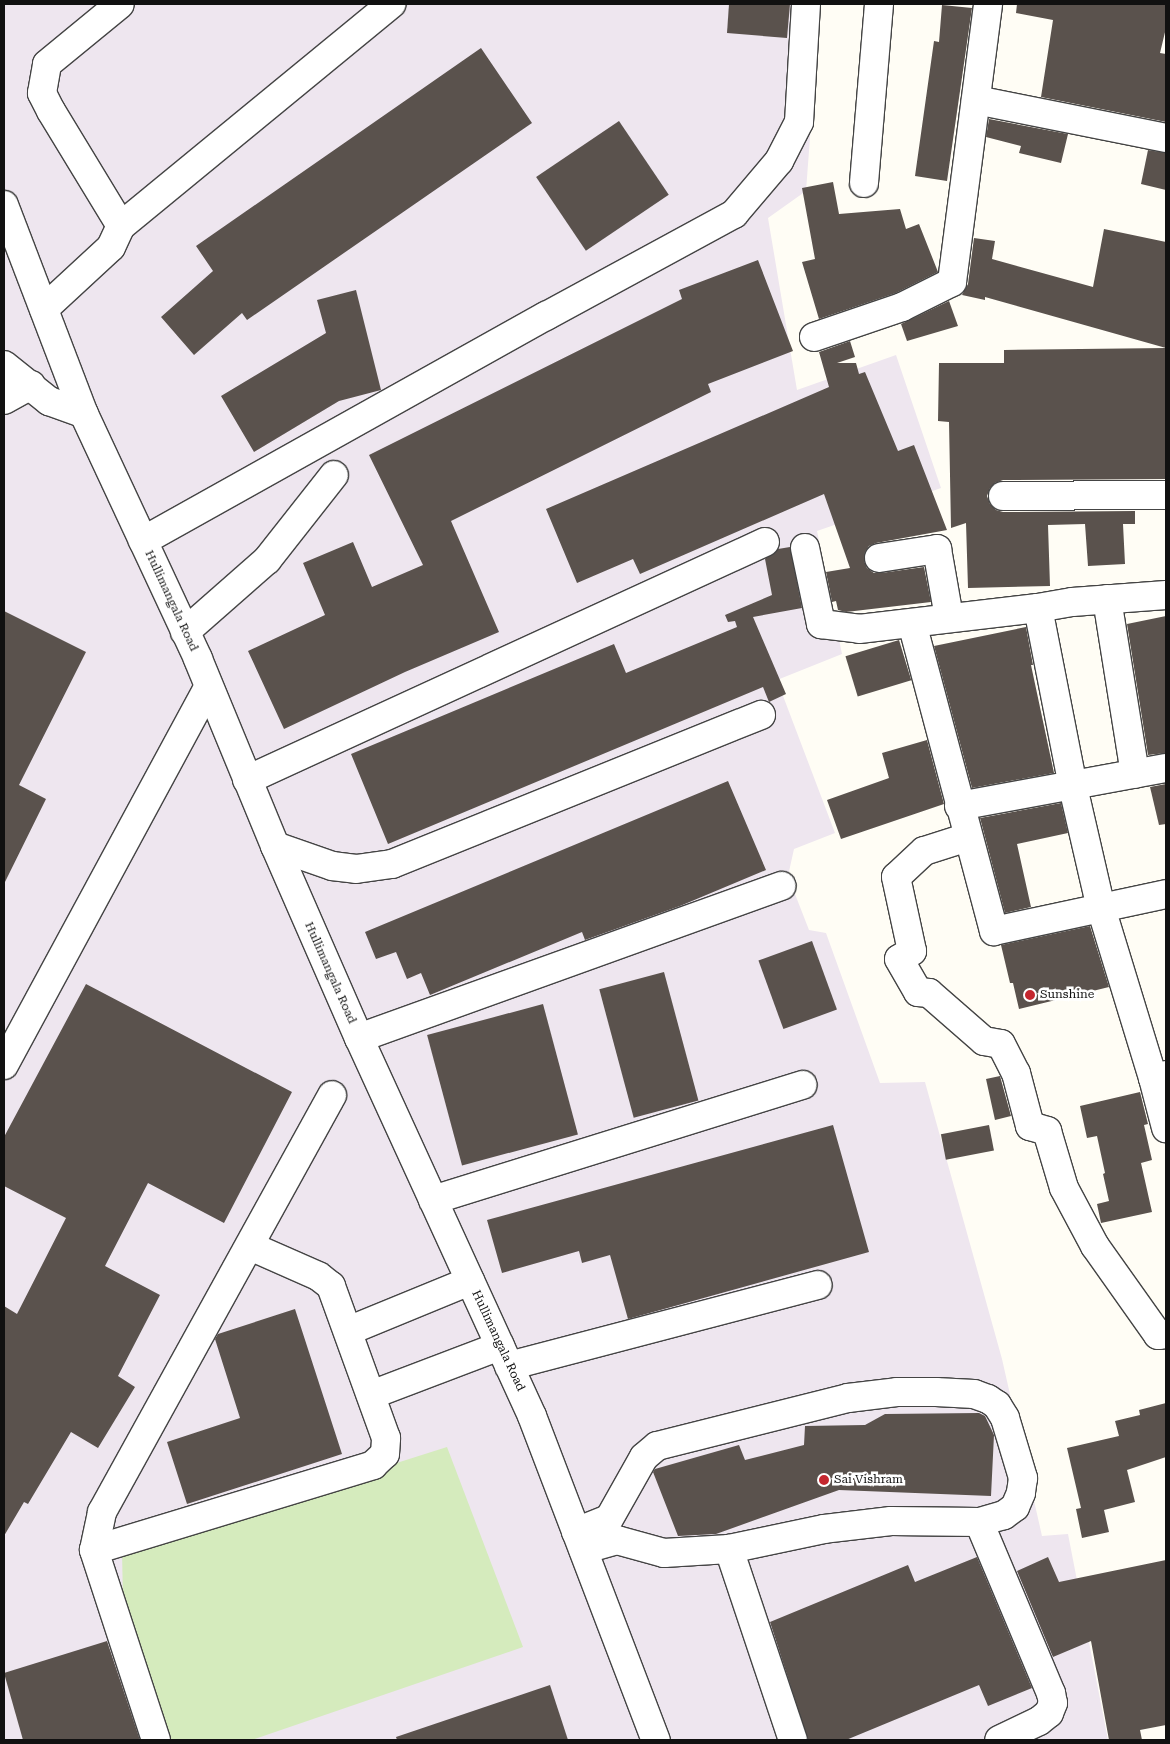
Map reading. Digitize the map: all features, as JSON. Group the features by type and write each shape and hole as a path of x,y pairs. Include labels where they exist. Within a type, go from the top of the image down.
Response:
{"street":[{"path":"120,4 48,64 42,93 51,111 122,226"},
{"path":"44,309 111,247 122,226 391,4"},
{"path":"143,541 537,320 734,214 779,161 799,122 806,4"},
{"path":"864,183 879,4"},
{"path":"814,337 902,307 952,282 988,4"},
{"path":"976,100 1166,138"},
{"name":"Hullimangala Road","path":"4,205 84,414 185,632 275,846 359,1038 532,1416 656,1740"},
{"path":"4,365 50,401 84,414"},
{"path":"4,400 31,385"},
{"path":"185,632 267,560 334,475"},
{"path":"1003,496 1166,495"},
{"path":"247,780 765,542"},
{"path":"805,548 821,624 858,629 949,617 1166,595"},
{"path":"879,558 937,549 949,617"},
{"path":"1107,600 1136,774"},
{"path":"1038,608 1073,787 1101,908 1159,1076 1166,1128"},
{"path":"912,623 994,931 1166,894"},
{"path":"4,1065 208,688"},
{"path":"275,846 332,866 356,869 392,864 761,715"},
{"path":"960,806 1073,787 1166,768"},
{"path":"968,837 924,851 896,877 912,951 900,958 918,992 929,993 984,1041 1001,1044 1016,1073 1030,1126 1047,1131 1064,1188 1095,1246 1158,1335 1166,1334"},
{"path":"359,1038 781,886"},
{"path":"433,1200 803,1085"},
{"path":"156,1740 94,1550 102,1512 115,1485 250,1246 332,1095"},
{"path":"94,1550 379,1462 385,1454 386,1438 335,1293 326,1281 250,1246"},
{"path":"348,1331 470,1281"},
{"path":"371,1395 504,1356 818,1285"},
{"path":"580,1541 613,1530 664,1553 729,1549 824,1529 891,1521 979,1522 1004,1515 1015,1507 1022,1493 1023,1478 1004,1418 996,1405 988,1399 974,1394 936,1392 897,1392 848,1398 657,1446 644,1456 613,1530"},
{"path":"979,1522 1051,1693 1052,1703 1049,1713 1039,1721 999,1740"},
{"path":"729,1549 793,1740"}],"shaded area":[{"path":"4,4 820,4 806,191 768,218 797,390 896,355 941,488 817,531 842,654 777,680 835,833 794,849 788,876 809,930 826,933 880,1083 925,1082 1002,1359 1042,1536 1068,1534 1108,1740 4,1740"}],"green space":[{"path":"447,1447 523,1647 252,1740 171,1740 123,1602 122,1550"}],"building":[{"path":"729,4 790,4 787,38 727,33"},
{"path":"1017,4 1166,4 1166,28 1160,53 1166,54 1166,122 1041,97 1053,20 1016,13"},
{"path":"942,5 972,8 947,181 915,176 934,41 939,42"},
{"path":"481,48 532,123 247,320 242,313 194,355 161,317 213,271 196,246"},
{"path":"989,119 1068,134 1061,163 1019,153 1021,146 986,137"},
{"path":"619,121 669,195 586,251 536,177"},
{"path":"1148,150 1166,153 1166,190 1141,184"},
{"path":"833,182 839,214 900,209 906,229 919,224 938,272 896,293 819,319 802,262 815,259 802,188"},
{"path":"1104,229 1166,242 1166,348 985,297 985,300 962,295 968,284 974,238 995,241 992,259 1093,287"},
{"path":"758,260 793,351 708,384 711,392 451,521 499,632 405,672 284,729 248,651 325,615 303,563 353,542 372,587 423,565 369,455 682,299 679,290"},
{"path":"356,290 381,390 339,401 254,452 221,396 326,333 317,300"},
{"path":"949,301 958,326 907,341 901,324"},
{"path":"850,341 855,357 837,363 856,363 859,374 865,372 898,451 914,445 947,530 876,543 869,546 865,552 864,561 867,568 874,573 924,567 931,602 846,612 838,610 836,601 832,602 826,572 850,568 824,494 640,574 633,559 577,583 546,509 829,387 819,352"},
{"path":"1166,348 1166,479 1003,480 995,483 990,488 987,496 990,504 996,510 1003,512 1135,511 1135,524 1123,524 1125,564 1088,566 1085,524 1048,525 1050,586 968,588 966,523 951,528 949,422 938,421 939,363 1004,363 1004,350"},
{"path":"790,547 802,608 753,617 786,694 769,702 763,687 388,844 351,754 614,644 626,673 737,627 735,621 728,622 725,615 772,595 765,559 778,549"},
{"path":"4,611 86,652 19,785 46,799 4,884"},
{"path":"1166,616 1166,753 1148,755 1127,624"},
{"path":"1026,627 1033,665 1031,665 1054,773 972,788 934,646"},
{"path":"899,640 911,680 858,697 845,656"},
{"path":"927,740 944,804 841,839 827,800 889,778 882,753"},
{"path":"728,781 766,870 680,906 585,940 582,932 430,995 421,973 407,979 396,952 376,959 365,932"},
{"path":"1166,784 1166,824 1159,825 1150,787"},
{"path":"1061,803 1068,833 1017,844 1031,907 1005,913 980,818"},
{"path":"1090,926 1109,987 1019,1009 1013,983 1010,983 1001,945"},
{"path":"812,941 837,1010 783,1029 758,960"},
{"path":"664,972 698,1100 634,1118 599,989"},
{"path":"86,984 292,1092 224,1223 148,1183 105,1266 160,1295 118,1376 135,1387 98,1448 71,1432 28,1504 24,1502 4,1536 4,1306 17,1314 66,1218 4,1186 4,1137"},
{"path":"543,1004 578,1134 462,1165 427,1035"},
{"path":"1000,1076 1011,1116 995,1120 986,1079"},
{"path":"1140,1092 1148,1124 1144,1125 1152,1160 1141,1163 1152,1212 1101,1223 1097,1204 1109,1201 1103,1174 1105,1173 1097,1136 1087,1138 1080,1106"},
{"path":"833,1125 869,1252 628,1319 610,1255 582,1263 579,1251 502,1273 487,1220"},
{"path":"989,1125 994,1151 946,1160 941,1134"},
{"path":"295,1309 342,1454 187,1504 167,1442 240,1418 215,1339 218,1334"},
{"path":"1166,1403 1166,1457 1127,1470 1135,1502 1104,1510 1109,1532 1082,1538 1076,1509 1081,1508 1067,1448 1119,1436 1115,1421 1140,1415 1139,1410"},
{"name":"Sai Vishram","path":"979,1413 985,1416 994,1435 991,1496 839,1490 716,1534 678,1536 653,1472 655,1469 739,1445 745,1460 804,1445 805,1426 865,1425 885,1414"},
{"path":"977,1557 1032,1688 988,1706 979,1685 846,1740 808,1740 770,1622 908,1565 915,1582"},
{"path":"1048,1557 1059,1582 1166,1560 1166,1725 1140,1730 1142,1740 1109,1740 1091,1641 1053,1657 1017,1571"},
{"path":"107,1641 140,1740 23,1740 4,1673"},
{"path":"550,1685 568,1740 397,1740 396,1737"}],"place":[{"name":"Sunshine","path":"1030,995"},
{"name":"Sai Vishram","path":"824,1480"}]}
